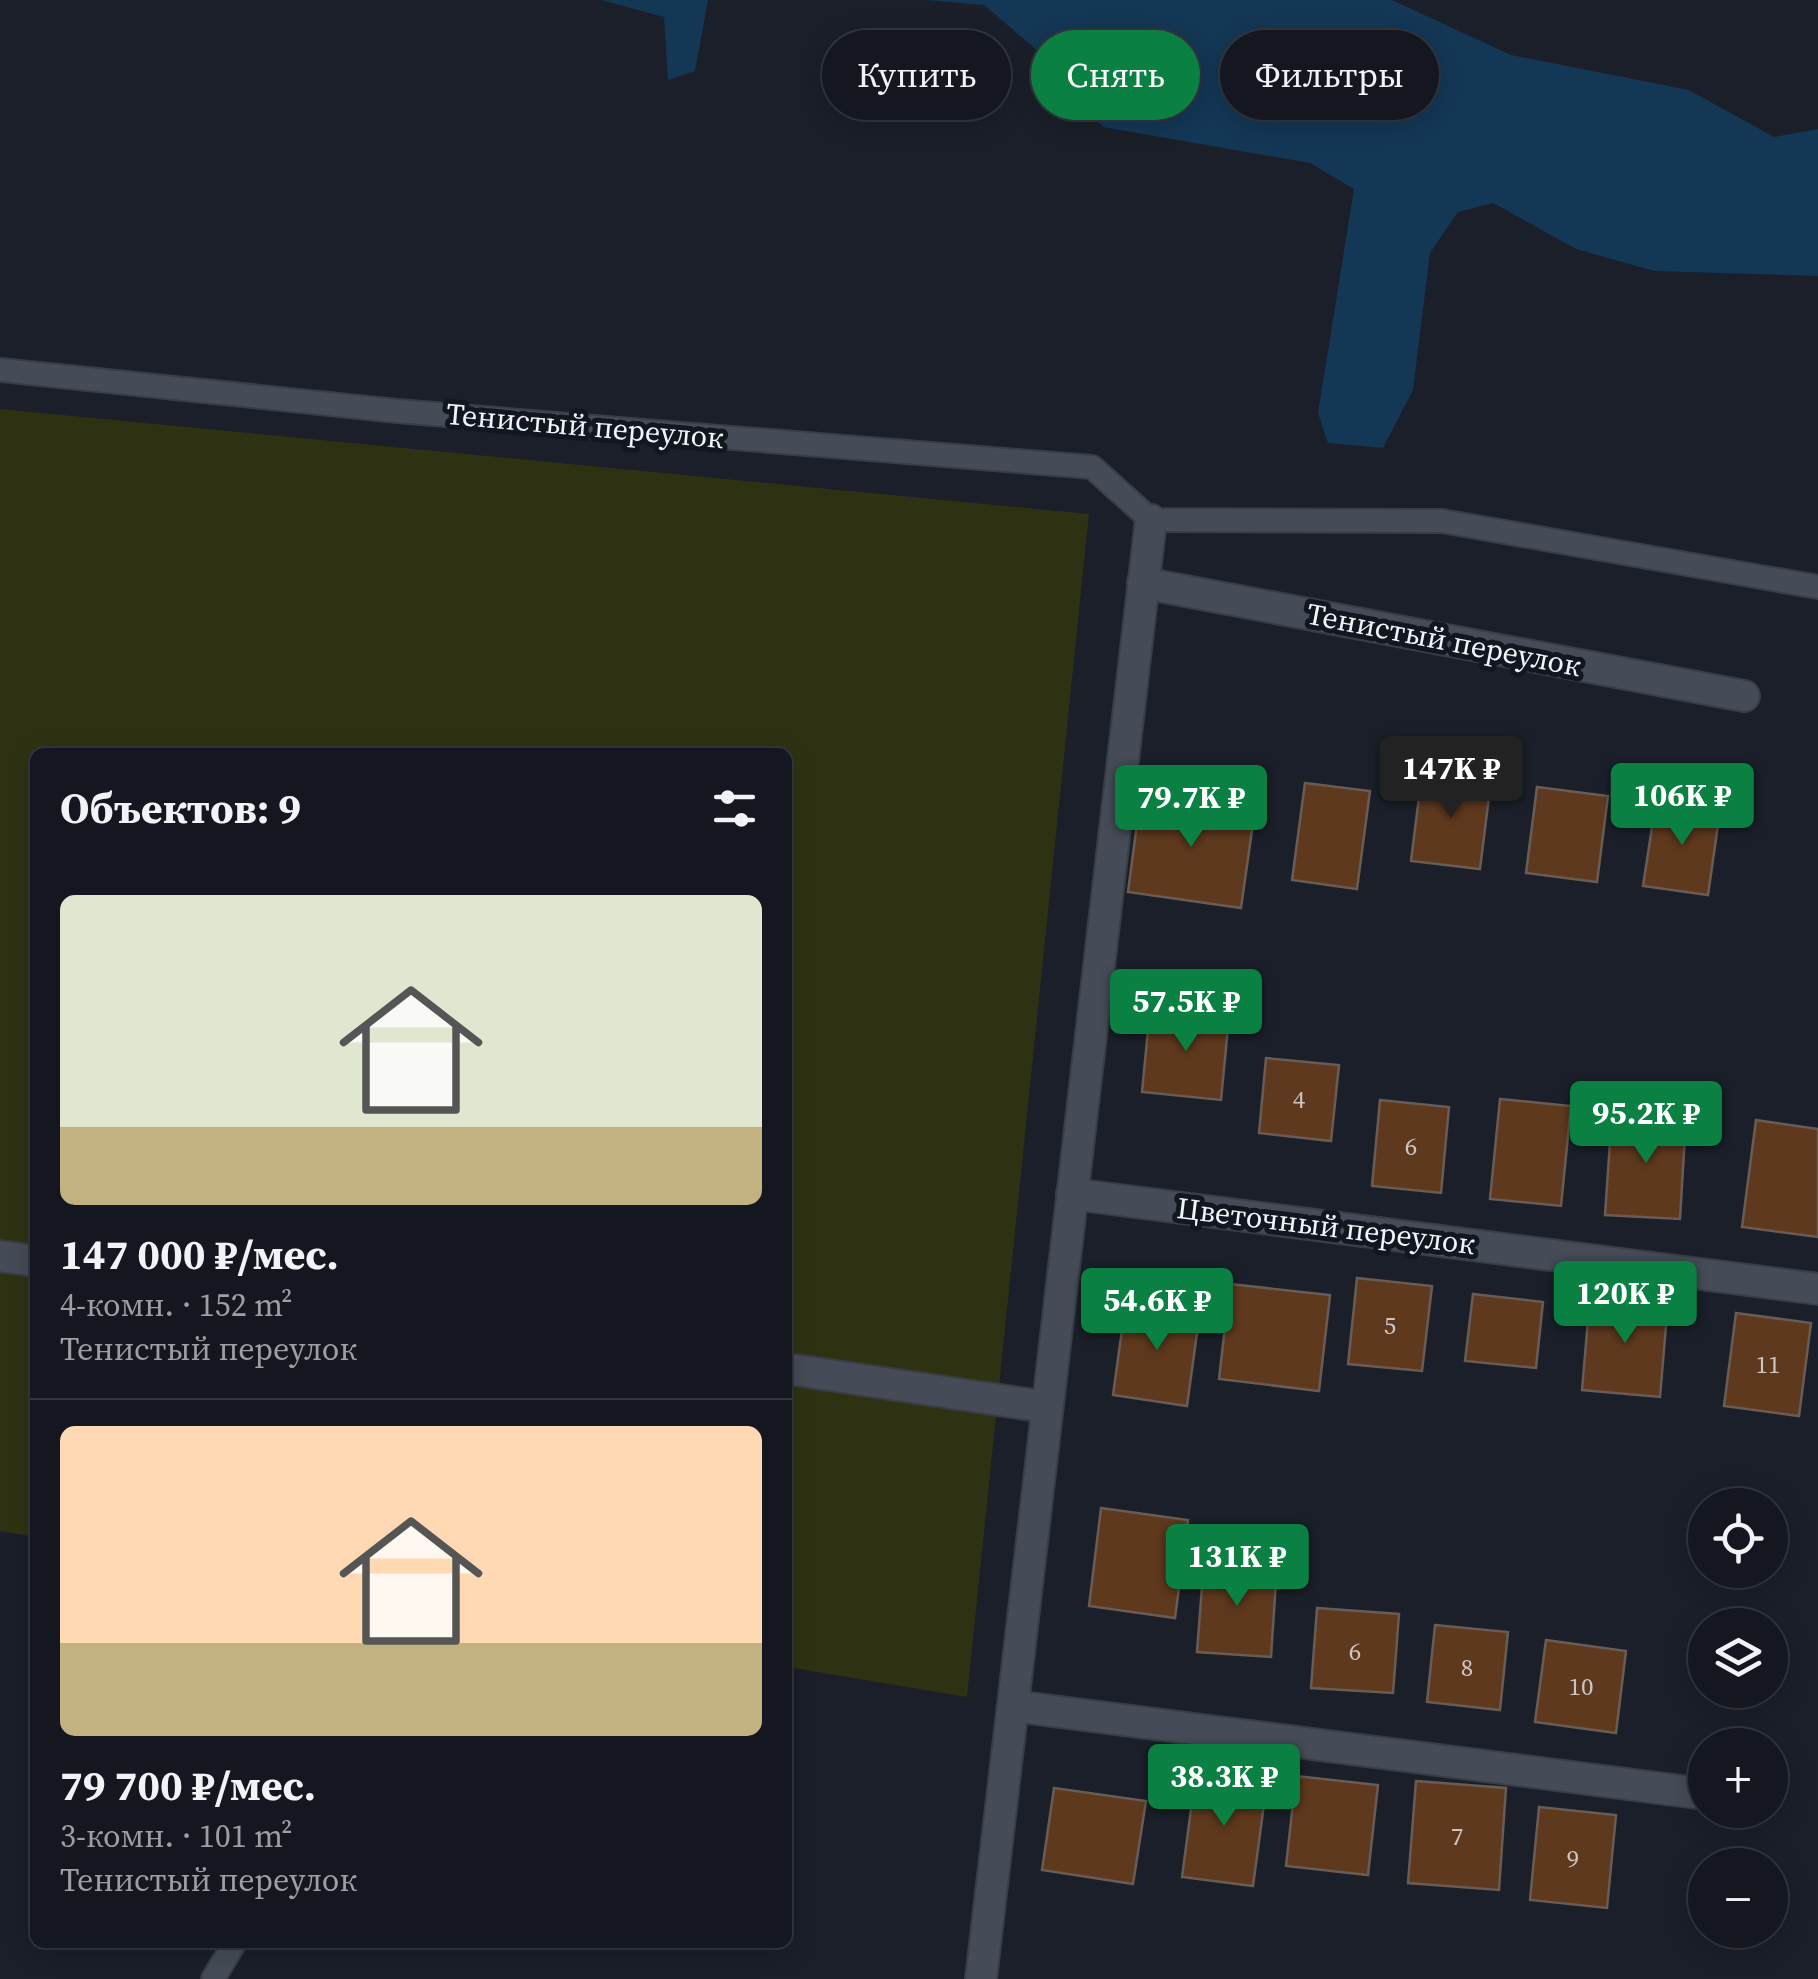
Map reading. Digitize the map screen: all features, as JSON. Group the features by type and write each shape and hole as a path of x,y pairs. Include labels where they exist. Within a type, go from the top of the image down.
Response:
{"street":[{"path":"981,1979 1151,520"},
{"name":"Тенистый переулок","path":"1143,583 1744,696"},
{"name":"Цветочный переулок","path":"1072,1194 1818,1288"},
{"path":"0,1256 30,1260"},
{"path":"792,1370 1047,1406"},
{"path":"1013,1706 1688,1792"}],"lane":[{"name":"Тенистый переулок","path":"0,370 397,411 1092,467 1151,520"},
{"path":"1151,520 1442,521 1818,587"},
{"path":"213,1979 232,1948"}],"green space":[{"path":"0,409 1089,514 967,1697 792,1668 792,748 30,748 30,1536 0,1531"}],"water":[{"path":"601,0 708,0 695,71 668,80 664,17"},
{"path":"925,0 1392,0 1511,55 1689,90 1774,137 1818,129 1818,276 1654,271 1576,249 1493,203 1458,212 1430,253 1413,390 1383,448 1328,443 1318,413 1354,189 1310,163 1103,127 1097,120 1200,120 1200,30 1031,30 1031,45 984,5"}],"building":[{"path":"1422,773 1491,781 1480,869 1411,861"},
{"path":"1305,783 1370,791 1357,889 1292,880"},
{"path":"1537,787 1608,796 1597,882 1526,873"},
{"path":"1141,793 1255,809 1241,908 1128,892"},
{"path":"1656,801 1720,811 1708,895 1643,886"},
{"path":"1150,1009 1229,1017 1221,1100 1142,1092"},
{"path":"1266,1058 1339,1065 1331,1141 1259,1133"},
{"path":"1500,1099 1571,1106 1561,1206 1490,1199"},
{"path":"1380,1100 1449,1107 1441,1193 1372,1186"},
{"path":"1612,1113 1686,1118 1680,1219 1605,1215"},
{"path":"1756,1120 1818,1129 1818,1237 1742,1227"},
{"path":"1357,1278 1432,1286 1422,1371 1348,1364"},
{"path":"1230,1284 1330,1295 1319,1391 1219,1379"},
{"path":"1473,1294 1543,1302 1536,1368 1465,1361"},
{"path":"1590,1296 1668,1302 1660,1397 1582,1390"},
{"path":"1126,1301 1200,1311 1187,1406 1113,1395"},
{"path":"1736,1313 1811,1323 1799,1416 1724,1406"},
{"path":"1101,1508 1188,1520 1175,1618 1089,1606"},
{"path":"1204,1560 1277,1566 1271,1657 1197,1652"},
{"path":"1317,1608 1399,1614 1393,1693 1311,1688"},
{"path":"1435,1625 1508,1632 1500,1710 1427,1702"},
{"path":"1546,1640 1626,1651 1616,1733 1535,1722"},
{"path":"1196,1772 1267,1782 1253,1886 1182,1877"},
{"path":"1296,1776 1378,1785 1368,1875 1286,1866"},
{"path":"1416,1781 1506,1788 1499,1890 1408,1883"},
{"path":"1054,1788 1146,1801 1133,1884 1042,1870"},
{"path":"1539,1807 1616,1815 1607,1908 1530,1900"}]}
